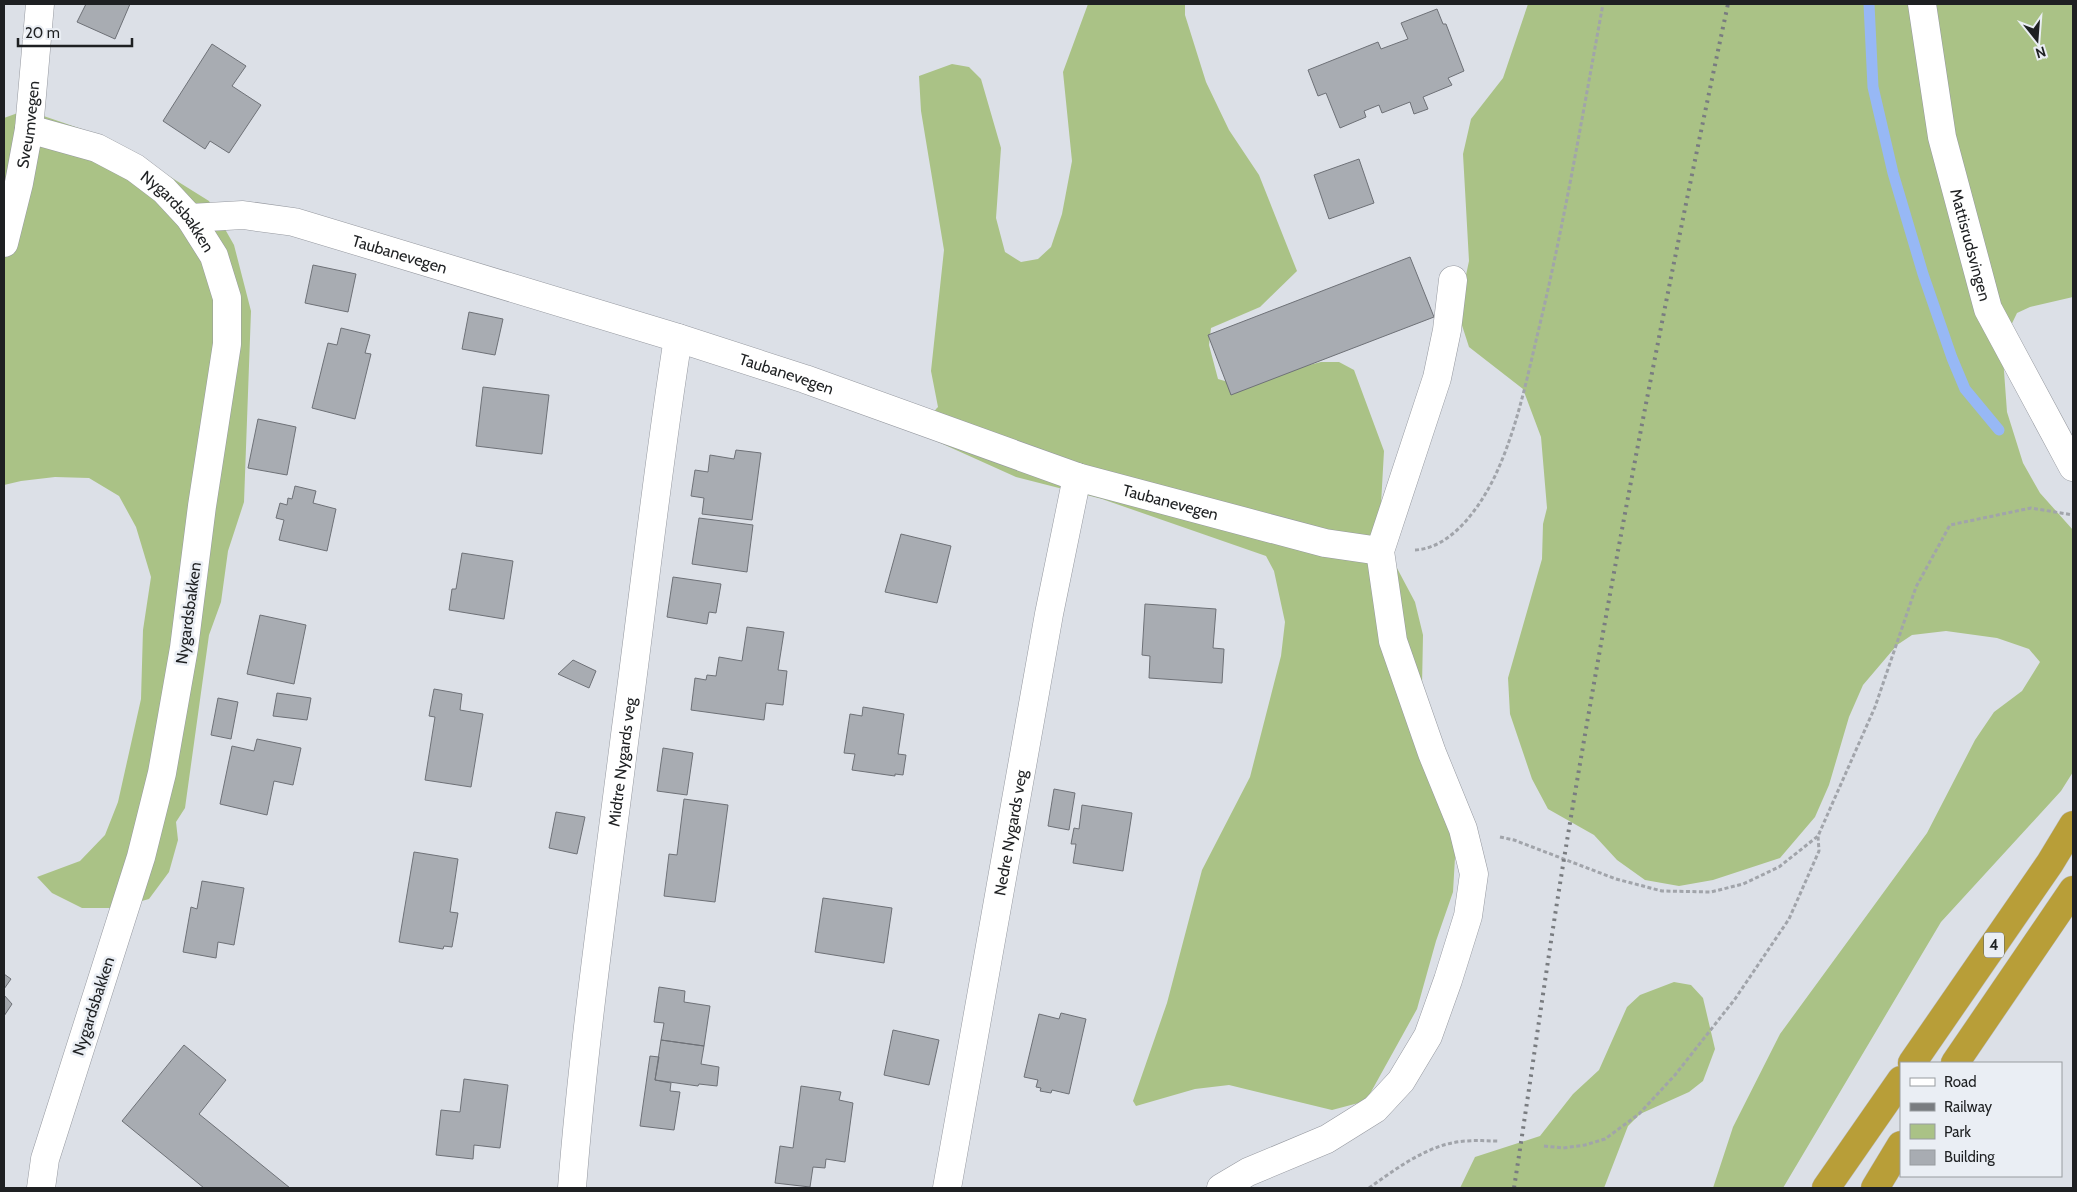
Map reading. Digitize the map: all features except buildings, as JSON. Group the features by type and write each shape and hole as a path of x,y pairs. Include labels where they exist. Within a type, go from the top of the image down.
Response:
{"highway":[{"name":"4","path":"1913,1062 2050,863 2073,825"},
{"name":"4","path":"1957,1062 2073,890"},
{"path":"1826,1188 1900,1081"},
{"path":"1874,1188 1900,1147"}],"street":[{"name":"Sveumvegen","path":"4,243 11,178 29,128 40,4"},
{"name":"Mattisrudsvingen","path":"1922,4 1942,137 1988,309 2073,467"},
{"name":"Nygardsbakken","path":"29,128 97,148 135,168 164,190 190,218 214,256 227,298 228,344 202,506 184,648 162,773 141,857 45,1159 41,1188"},
{"name":"Taubanevegen","path":"190,218 243,215 294,222 678,338 805,379 1002,448 1077,477 1325,544 1380,551"},
{"path":"1221,1188 1248,1172 1327,1140 1375,1109 1400,1081 1428,1036 1468,916 1474,874 1463,829 1432,753 1393,641 1380,551 1437,378 1447,330 1453,280"},
{"name":"Midtre Nygards veg","path":"572,1188 581,1077 660,454 678,338"},
{"name":"Nedre Nygards veg","path":"947,1188 1049,614 1077,477"}],"path":[{"path":"1380,551 1428,549 1461,529 1494,477 1519,412 1559,245 1603,4"},
{"path":"1463,829 1514,840 1616,879 1662,890 1711,892 1743,884 1779,867 1818,836 1875,707 1916,587 1950,524 2031,508 2073,515"},
{"path":"1544,1146 1570,1147 1605,1139 1639,1114 1675,1075 1736,999 1789,919 1819,850 1818,836"},
{"path":"1369,1188 1405,1163 1447,1145 1465,1141 1498,1141"}],"green space":[{"path":"1088,4 1185,4 1185,15 1206,82 1229,130 1259,175 1297,271 1260,307 1211,328 1209,345 1218,379 1235,384 1321,362 1339,362 1354,370 1384,451 1380,522 1390,555 1415,602 1423,635 1422,686 1456,840 1453,892 1436,941 1417,1009 1366,1101 1332,1110 1229,1085 1195,1089 1136,1106 1133,1101 1167,1003 1202,870 1250,777 1281,656 1285,622 1274,571 1266,556 1102,499 1016,477 936,441 932,424 933,415 938,407 931,371 944,250 921,111 919,76 952,64 969,67 981,79 1001,148 996,218 1005,252 1021,262 1038,259 1051,247 1062,214 1072,161 1063,72"},
{"path":"1528,4 2073,4 2073,297 2030,307 2017,313 2002,344 2007,412 2023,463 2040,493 2073,530 2073,772 2061,791 1941,922 1783,1188 1713,1188 1733,1127 1780,1034 1927,833 1975,740 1994,712 2022,691 2040,662 2029,649 1997,638 1946,631 1912,635 1897,645 1863,685 1849,717 1829,785 1815,817 1780,858 1713,880 1679,886 1645,880 1617,860 1594,835 1548,809 1532,779 1510,714 1508,678 1542,559 1543,524 1547,508 1541,437 1523,389 1469,347 1458,313 1469,261 1463,154 1471,119 1503,78"},
{"path":"26,110 108,138 209,201 234,245 251,311 244,502 228,551 221,602 209,635 185,808 176,822 178,840 169,872 149,899 116,908 82,908 52,893 37,877 80,861 105,835 118,802 141,699 143,630 151,577 136,527 119,496 89,478 55,477 4,485 4,118"},
{"path":"1674,982 1691,985 1703,998 1715,1049 1703,1081 1689,1092 1640,1114 1628,1126 1604,1188 1460,1188 1475,1157 1540,1136 1573,1094 1599,1070 1627,1007 1640,995"}],"waterway":[{"path":"1869,4 1873,87 1893,173 1923,274 1952,358 1965,389 1999,430"}],"railway":[{"path":"1514,1188 1557,900 1620,538 1683,217 1728,4"}]}
